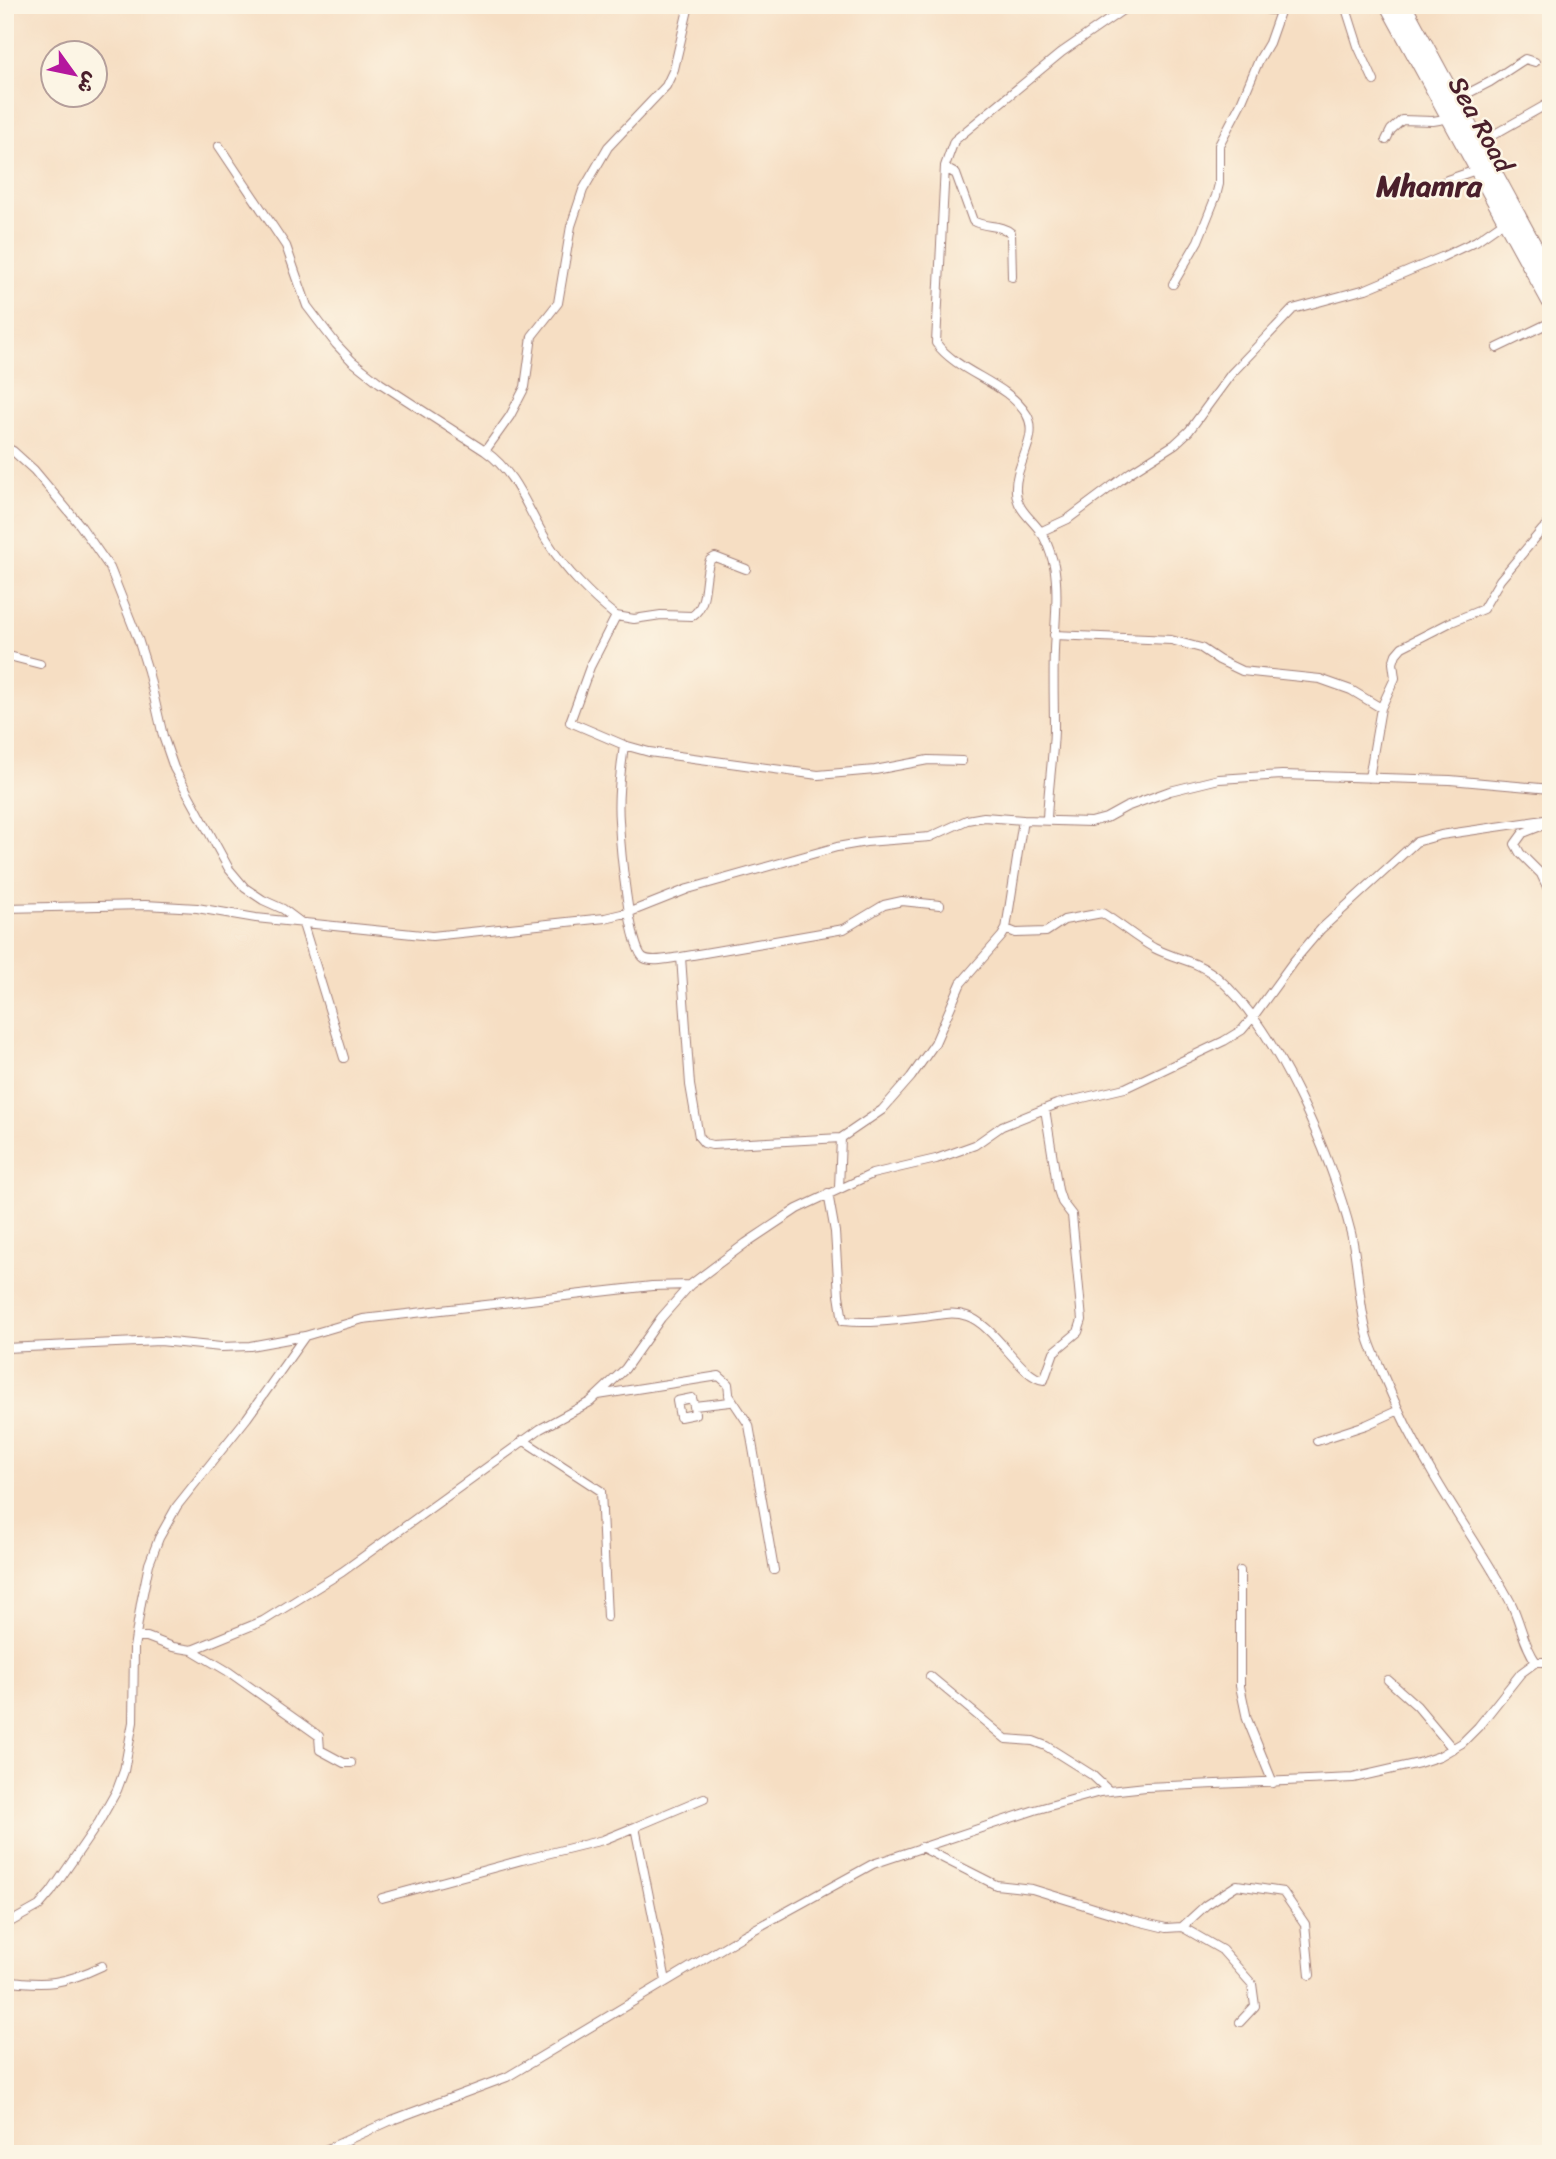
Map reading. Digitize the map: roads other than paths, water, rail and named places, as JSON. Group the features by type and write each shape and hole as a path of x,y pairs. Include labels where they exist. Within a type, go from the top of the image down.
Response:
{"highway":[{"name":"Sea Road","path":"1388,5 1551,303"},
{"name":"Sea Road","path":"1403,5 1551,278"}],"street":[{"path":"485,450 505,424 525,387 531,337 558,303 571,226 583,190 608,147 666,86 674,69 689,5"},
{"path":"1047,820 1054,732 1054,566 1040,532 1023,513 1017,500 1016,475 1030,439 1028,417 1011,398 947,355 936,343 945,168 954,141 1062,52 1130,5"},
{"path":"1243,5 1258,9 1320,5"},
{"path":"1345,5 1358,46 1374,81"},
{"path":"1173,284 1198,241 1216,196 1219,184 1219,145 1269,43 1281,9"},
{"path":"1455,100 1490,82 1525,59 1535,62"},
{"path":"1479,144 1551,102"},
{"path":"1386,140 1391,130 1402,120 1433,121 1451,118"},
{"path":"219,146 286,246 307,306 336,344 352,361 380,383 485,450 514,478 550,547 616,616 627,619 662,615 692,616 702,603 710,559 719,558 746,569"},
{"path":"945,168 956,174 974,221 1007,229 1011,233 1012,277"},
{"path":"1428,191 1447,180 1479,169"},
{"path":"1040,532 1068,519 1131,472 1175,444 1189,431 1231,374 1293,309 1366,289 1476,241 1506,220"},
{"path":"1497,348 1551,322"},
{"path":"5,447 34,470 80,525 110,568 138,639 174,768 229,869 245,888 262,900 283,909 303,924 344,1058"},
{"path":"1369,778 1381,708 1395,678 1394,658 1402,647 1483,609 1500,580 1551,523"},
{"path":"616,616 590,667 570,722 624,745 682,758 818,775 875,770 928,760 962,761"},
{"path":"1054,635 1190,643 1242,671 1320,679 1351,690 1381,708"},
{"path":"5,655 40,664"},
{"path":"624,745 619,785 619,820 625,890 637,951 642,957 648,960 681,957 844,929 884,905 902,901 940,905"},
{"path":"5,908 145,905 197,908 303,924 432,936 605,918 630,912 688,889 837,847 930,837 967,820 984,817 1091,822 1170,791 1219,779 1282,775 1450,780 1551,789"},
{"path":"681,957 690,1085 694,1121 701,1141 709,1145 723,1145 841,1138 882,1110 911,1077 935,1043 961,984 995,946 1006,929 1023,820"},
{"path":"1551,820 1523,833 1515,844 1520,853 1541,874 1551,895"},
{"path":"192,1650 262,1621 293,1603 422,1516 523,1440 590,1402 625,1369 661,1318 690,1285 797,1209 872,1174 936,1159 975,1145 1002,1126 1045,1109 1125,1088 1224,1041 1242,1030 1314,937 1416,842 1441,835 1551,820"},
{"path":"5,900 25,908"},
{"path":"1006,929 1017,933 1046,932 1064,920 1102,913 1157,950 1192,961 1206,969 1226,986 1253,1017 1298,1094 1339,1193 1351,1235 1361,1308 1369,1340 1399,1410 1433,1474 1512,1605 1527,1649 1535,1662"},
{"path":"828,1193 835,1232 843,1321 952,1313 966,1315 990,1332 1031,1375 1044,1380 1054,1352 1078,1332 1082,1320 1072,1215 1062,1202 1058,1190 1045,1109"},
{"path":"839,1188 841,1138"},
{"path":"5,1348 160,1341 221,1347 250,1346 305,1336 363,1319 652,1286 690,1285"},
{"path":"5,1925 39,1906 99,1822 117,1790 124,1771 133,1722 135,1637 149,1564 159,1538 177,1506 247,1418 305,1336"},
{"path":"597,1395 719,1376 728,1384 730,1402 694,1406"},
{"path":"729,1395 749,1424 774,1570"},
{"path":"1317,1441 1366,1425 1399,1410"},
{"path":"523,1440 601,1491 607,1617"},
{"path":"1240,1571 1240,1686 1247,1719 1273,1783"},
{"path":"135,1637 148,1637 173,1647 192,1650 229,1672 320,1736 320,1750 344,1763 351,1763"},
{"path":"316,2154 392,2120 507,2077 744,1935 873,1864 1035,1810 1109,1790 1353,1778 1419,1763 1453,1749 1478,1727 1521,1673 1535,1662 1551,1662"},
{"path":"930,1676 1006,1739 1039,1742 1092,1775 1109,1790"},
{"path":"1388,1680 1417,1706 1453,1749"},
{"path":"382,1898 603,1840 704,1798"},
{"path":"635,1828 666,1981"},
{"path":"921,1847 996,1885 1032,1889 1166,1928 1182,1927 1222,1950 1252,1984 1255,2006 1240,2022"},
{"path":"1182,1927 1206,1905 1237,1885 1283,1892 1304,1924 1310,1975"},
{"path":"5,1980 54,1983 74,1980 102,1966"}],"district":[{"name":"Mhamra","path":"1429,186"}]}
